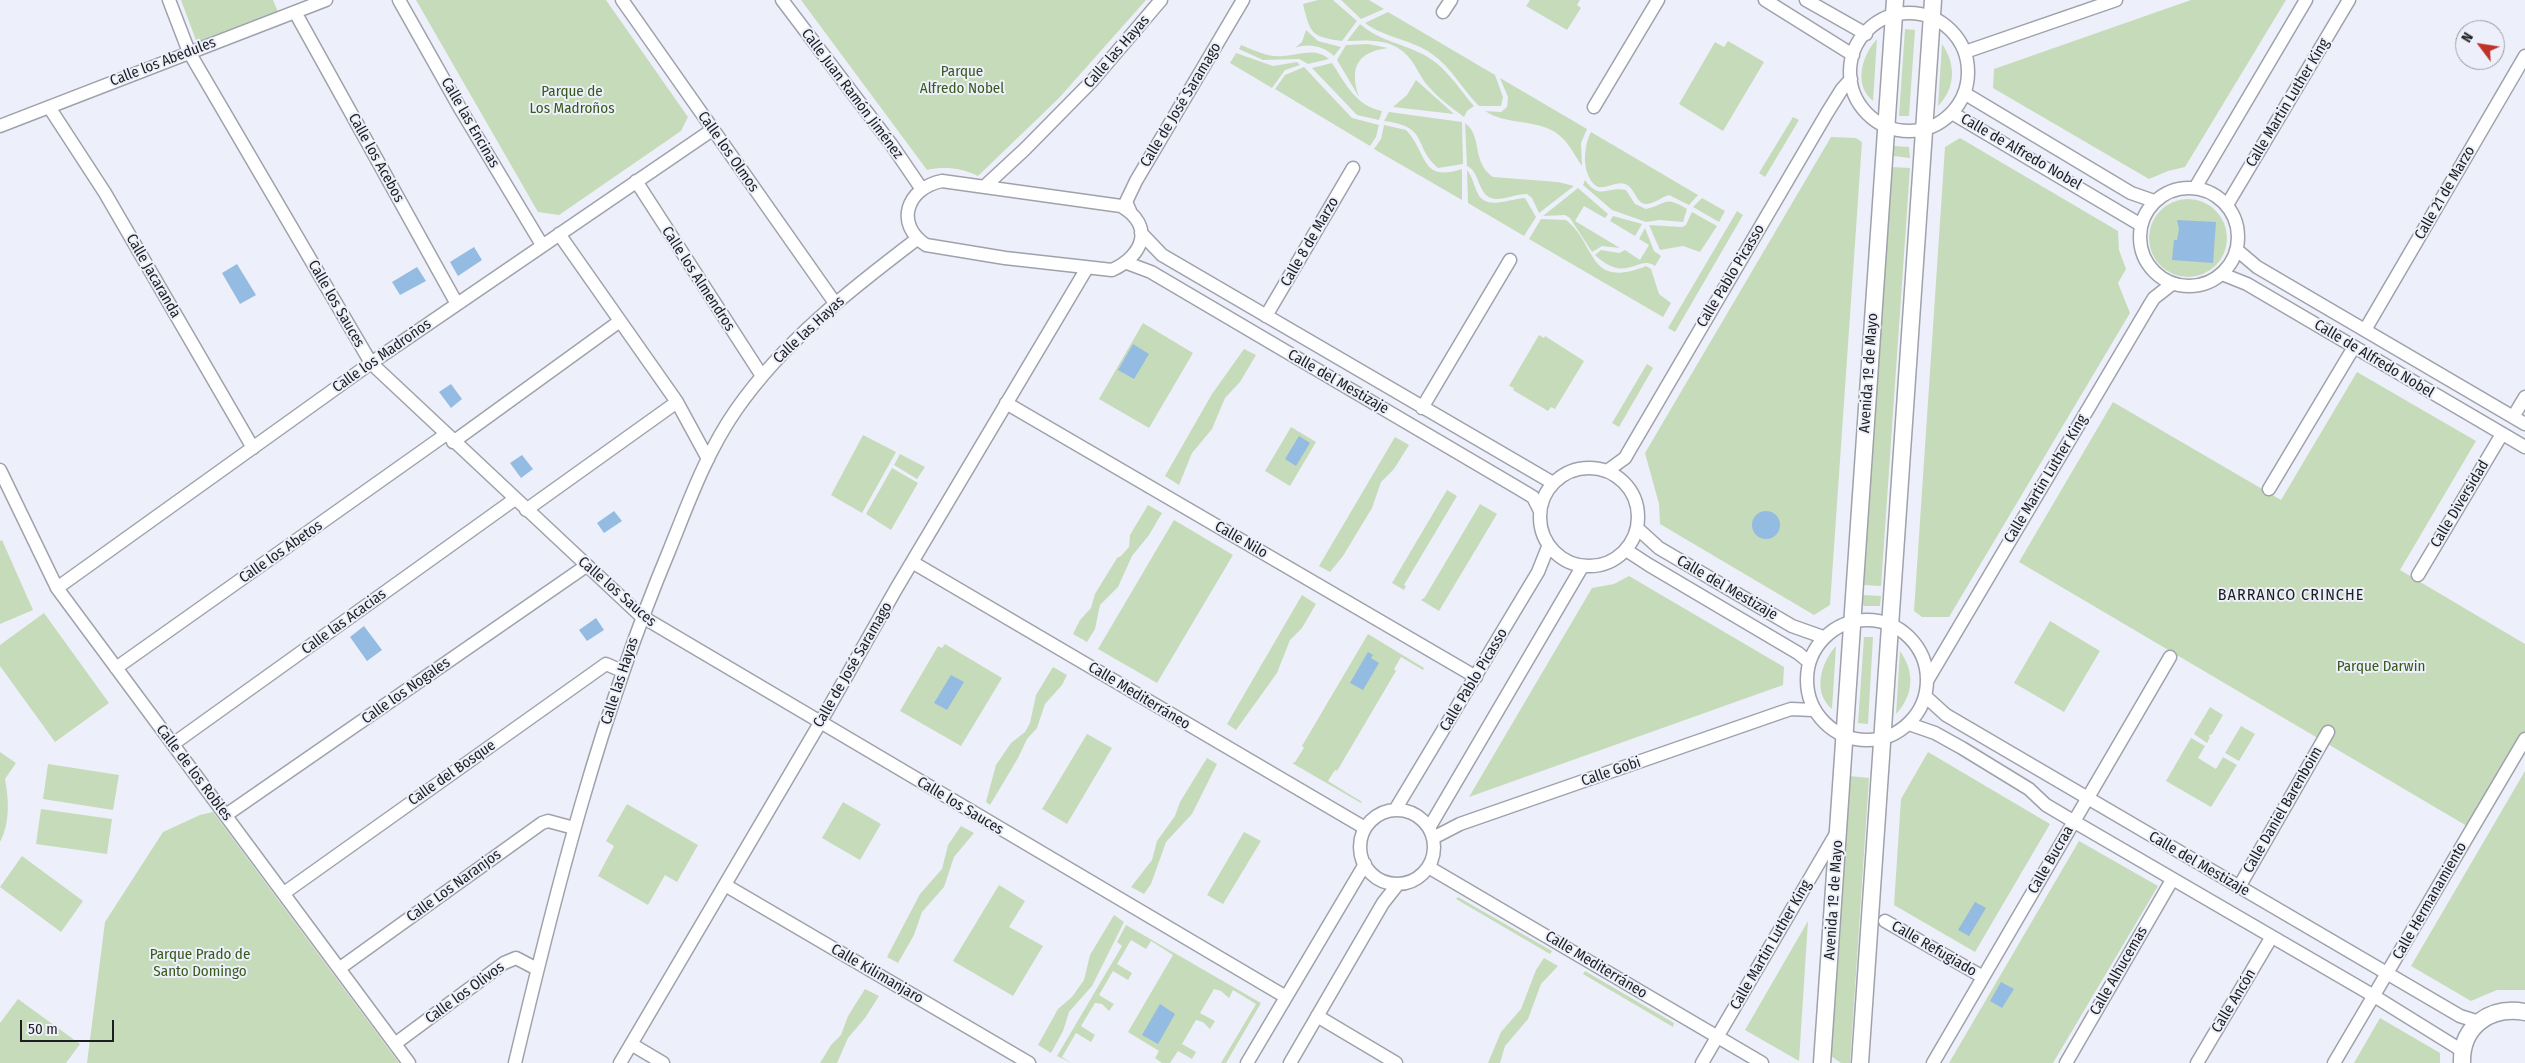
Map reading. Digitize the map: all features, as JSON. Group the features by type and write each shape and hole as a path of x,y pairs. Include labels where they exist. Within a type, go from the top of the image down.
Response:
{"street":[{"name":"Calle los Sauces","path":"169,0 190,52 371,363 641,616 1286,997"},
{"name":"Calle los Abedules","path":"0,126 326,0"},
{"name":"Calle las Encinas","path":"399,0 461,110 542,245"},
{"name":"Calle los Olmos","path":"622,0 835,303"},
{"name":"Calle Juan Ramón Jiménez","path":"782,0 891,144 921,188"},
{"name":"Calle las Hayas","path":"984,187 1025,150 1092,81 1162,0"},
{"name":"Calle de José Saramago","path":"1130,211 1126,202 1136,181 1243,0"},
{"path":"1443,12 1451,0"},
{"path":"1594,107 1658,0"},
{"path":"1765,0 1854,55"},
{"path":"1806,0 1866,34"},
{"path":"1860,1063 1933,0"},
{"path":"1965,52 2116,0"},
{"path":"2195,188 2306,0"},
{"name":"Calle Martin Luther King","path":"2227,205 2349,0"},
{"path":"1894,8 1932,18 1950,30 1965,52 1968,73 1964,93 1952,113 1942,122 1924,129 1898,130 1885,126 1868,114 1852,91 1851,79 1854,55 1866,34 1894,8"},
{"name":"Avenida 1º de Mayo","path":"1822,1063 1840,827 1844,737 1894,8"},
{"name":"Calle los Acebos","path":"295,12 457,304"},
{"name":"Calle 21 de Marzo","path":"2365,330 2525,56"},
{"name":"Calle Pablo Picasso","path":"1607,471 1625,458 1827,113 1842,89 1851,79"},
{"name":"Calle de Alfredo Nobel","path":"1964,93 2131,193 2154,201"},
{"name":"Calle Jacaranda","path":"49,107 104,193 253,448"},
{"name":"Calle de Alfredo Nobel","path":"1952,113 2141,224"},
{"name":"Calle los Madroños","path":"56,588 371,363 712,130"},
{"name":"Calle 8 de Marzo","path":"1266,316 1353,168"},
{"name":"Calle los Almendros","path":"636,181 762,376"},
{"path":"942,181 984,187 1108,203 1130,211 1137,221 1141,233 1140,247 1127,263 1112,270 1006,258 926,245 917,239 909,225 907,215 910,203 921,188 942,181"},
{"path":"2180,188 2195,188 2207,191 2227,205 2237,226 2237,250 2231,263 2222,274 2204,285 2182,286 2172,284 2159,277 2149,266 2140,246 2141,224 2154,201 2166,193 2180,188"},
{"name":"Calle del Mestizaje","path":"1141,233 1162,255 1553,483"},
{"path":"559,234 677,402 708,459"},
{"name":"Calle las Hayas","path":"515,1063 537,969 574,828 622,671 641,616 708,459 734,412 790,344 835,303 917,239"},
{"name":"Calle de Alfredo Nobel","path":"2237,250 2257,267 2525,424"},
{"path":"1422,408 1510,260"},
{"name":"Calle del Mestizaje","path":"1127,263 1151,272 1533,497 1540,511"},
{"name":"Calle de José Saramago","path":"620,1063 820,723 912,562 1087,268"},
{"name":"Calle de Alfredo Nobel","path":"2222,274 2247,284 2525,447"},
{"name":"Calle Martin Luther King","path":"1927,681 2149,306 2154,298 2172,284"},
{"name":"Calle los Abetos","path":"116,668 620,321"},
{"path":"2269,489 2354,347"},
{"path":"2514,417 2525,397"},
{"path":"526,510 677,402"},
{"name":"Calle Nilo","path":"1006,403 1476,677"},
{"name":"Calle Diversidad","path":"2418,574 2502,434"},
{"path":"1581,469 1607,471 1620,479 1634,496 1638,517 1637,528 1626,550 1619,557 1601,566 1582,567 1563,560 1548,547 1541,530 1540,511 1543,498 1553,483 1566,474 1581,469"},
{"name":"Calle de los Robles","path":"0,470 56,588 409,1063"},
{"name":"Calle las Acacias","path":"173,744 515,499"},
{"name":"Calle del Mestizaje","path":"1637,528 1659,548 1792,626 1823,637"},
{"name":"Calle Pablo Picasso","path":"1395,810 1538,572 1548,547"},
{"name":"Calle del Mestizaje","path":"1626,550 1648,565 1798,653 1809,662"},
{"name":"Calle Mediterráneo","path":"912,562 1366,828"},
{"name":"Calle los Nogales","path":"226,815 586,566"},
{"path":"1431,833 1582,567"},
{"path":"1865,619 1891,624 1913,640 1921,653 1927,681 1921,707 1908,724 1894,735 1882,739 1859,741 1844,737 1822,721 1813,710 1807,693 1809,662 1823,637 1837,627 1865,619"},
{"name":"Calle Bucraa","path":"1933,1063 2170,657"},
{"name":"Calle del Bosque","path":"284,893 606,664 622,671"},
{"name":"Calle Gobi","path":"1792,709 1807,693"},
{"name":"Calle del Mestizaje","path":"1925,696 1946,715 2086,798 2460,1016 2478,1022"},
{"name":"Calle Gobi","path":"1431,833 1792,709 1813,710"},
{"name":"Calle del Mestizaje","path":"1908,724 1935,734 1962,748 2029,789 2046,805 2271,938 2374,996 2462,1057"},
{"name":"Calle Daniel Barenboim","path":"2238,887 2328,732"},
{"name":"Calle Hermanamiento","path":"2334,1063 2525,739"},
{"path":"1395,810 1416,816 1431,833 1434,849 1430,868 1410,881 1398,884 1376,877 1365,864 1361,841 1366,828 1374,818 1395,810"},
{"name":"Calle Los Naranjos","path":"340,968 542,823 548,821 574,828"},
{"name":"Calle Martin Luther King","path":"1702,1063 1840,827"},
{"path":"1247,1063 1365,864"},
{"name":"Calle Mediterráneo","path":"1430,868 1762,1063"},
{"name":"Calle Alhucemas","path":"2066,1063 2172,880"},
{"path":"1290,1063 1383,903 1398,884"},
{"name":"Calle Kilimanjaro","path":"725,885 1029,1063"},
{"name":"Calle Refugiado","path":"1885,920 1983,977"},
{"name":"Calle Ancón","path":"2197,1063 2271,938"},
{"name":"Calle los Olivos","path":"396,1043 504,963 516,958 537,969"},
{"path":"2462,1057 2467,1035 2478,1022 2498,1012 2512,1010 2525,1012"},
{"path":"1317,1016 1396,1063"},
{"path":"631,1044 663,1063"}],"green space":[{"path":"181,0 273,0 278,12 197,43"},
{"name":"Parque de Los Madroños","path":"416,0 606,0 688,117 681,131 559,215 538,212"},
{"name":"Parque Alfredo Nobel","path":"801,0 1146,0 1059,98 978,176 953,168 927,170"},
{"path":"1318,0 1333,0 1357,21 1342,41 1324,38 1310,27 1303,4"},
{"path":"1341,0 1369,0 1384,9 1361,19"},
{"path":"1530,0 1580,0 1577,5 1581,8 1567,30 1526,6"},
{"path":"2191,0 2286,0 2185,167 2168,171 2149,179 1993,88 1994,69"},
{"path":"1388,12 1495,75 1503,97 1501,106 1479,106 1439,59 1424,49 1381,32 1365,23"},
{"path":"1360,24 1375,34 1426,56 1440,66 1474,106 1467,111 1464,117 1454,110 1423,80 1405,53 1390,44 1364,40 1347,41"},
{"path":"1905,29 1915,30 1909,116 1899,116"},
{"path":"1306,30 1318,41 1341,47 1334,56 1316,46 1295,48 1302,42"},
{"path":"1877,39 1873,101 1863,87 1862,70 1867,53"},
{"path":"1728,41 1764,62 1723,131 1679,104 1715,42 1724,47"},
{"path":"1368,44 1388,48 1369,53 1358,63 1355,78 1359,97 1337,60 1346,45"},
{"path":"1942,44 1950,60 1952,76 1948,92 1938,106"},
{"path":"1241,45 1272,56 1318,53 1329,59 1308,64 1299,59 1263,60 1239,49"},
{"path":"1236,53 1273,66 1297,62 1300,65 1285,70 1272,88 1230,63"},
{"path":"1332,63 1358,99 1382,111 1379,120 1357,115 1312,68"},
{"path":"1304,67 1352,118 1379,125 1376,137 1370,146 1275,89 1285,75"},
{"path":"1500,78 1587,129 1581,143 1582,166 1566,142 1551,130 1542,126 1503,119 1485,111 1501,112 1507,107 1508,97"},
{"path":"1416,80 1454,114 1393,107 1407,95"},
{"path":"1389,112 1462,122 1463,164 1438,168 1430,160 1414,132 1398,124 1384,121"},
{"path":"1793,117 1799,120 1765,177 1759,173"},
{"path":"1465,123 1474,135 1482,164 1493,177 1558,182 1574,186 1539,213 1532,198 1527,194 1500,199 1490,198 1482,190 1475,174 1467,166"},
{"path":"1384,125 1406,130 1426,163 1432,169 1439,172 1448,172 1462,169 1462,200 1374,149 1381,139"},
{"path":"1591,132 1698,195 1689,205 1669,195 1643,204 1625,184 1618,183 1598,187 1592,182 1586,169 1585,153"},
{"path":"1831,137 1856,138 1862,142 1830,605 1814,615 1660,524 1659,504 1645,453"},
{"path":"1960,138 2118,231 2119,250 2126,269 2118,283 2130,313 1949,617 1922,617 1914,611 1945,147"},
{"path":"1894,146 1909,147 1910,158 1893,156"},
{"path":"1891,167 1910,168 1881,586 1864,585"},
{"path":"1467,170 1477,192 1486,201 1491,203 1525,198 1536,217 1524,236 1468,203"},
{"path":"1585,180 1595,190 1626,190 1635,204 1646,209 1666,202 1674,202 1687,209 1683,222 1660,220 1646,222 1612,210 1583,185"},
{"path":"1578,188 1608,214 1605,218 1584,206 1575,221 1620,248 1602,246 1592,252 1570,218 1565,215 1543,216"},
{"path":"1702,198 1725,211 1719,222 1693,207"},
{"path":"2188,199 2203,202 2220,216 2224,223 2227,238 2224,253 2210,270 2203,274 2188,277 2173,274 2156,260 2152,253 2149,238 2152,223 2166,206 2173,202"},
{"path":"1737,211 1743,215 1675,332 1668,328"},
{"path":"1692,212 1717,226 1700,252 1683,246 1660,250 1649,225 1682,227 1686,225"},
{"path":"1613,216 1642,224 1635,236 1610,221"},
{"path":"1541,219 1566,220 1576,230 1595,261 1603,268 1613,272 1627,272 1646,266 1651,269 1659,294 1671,303 1663,317 1529,239"},
{"path":"1645,228 1654,251 1661,256 1655,266 1643,263 1631,267 1615,268 1606,264 1595,255 1601,250 1619,253 1625,250 1640,260 1649,245 1639,239"},
{"path":"1143,323 1193,353 1149,428 1099,399"},
{"path":"1539,335 1544,338 1545,336 1584,361 1555,409 1551,407 1548,411 1509,386"},
{"path":"1244,349 1256,355 1240,382 1225,398 1212,429 1192,453 1179,485 1165,476 1212,394"},
{"path":"1647,364 1653,368 1619,427 1612,423"},
{"name":"Parque Darwin","path":"2357,372 2476,441 2400,570 2525,644 2525,739 2472,829 2019,562 2113,402 2281,500"},
{"path":"1291,427 1316,442 1290,486 1265,471"},
{"path":"863,435 896,452 862,513 831,495"},
{"path":"1395,437 1409,445 1394,469 1381,482 1372,508 1343,556 1330,572 1319,566"},
{"path":"900,454 925,467 917,479 894,465"},
{"path":"892,468 918,483 891,530 866,514"},
{"path":"1447,490 1457,496 1404,585 1406,586 1404,590 1392,583"},
{"path":"1480,504 1497,514 1439,611 1421,600 1425,597"},
{"path":"1148,505 1162,513 1149,535 1132,556 1118,587 1100,605 1095,629 1087,642 1073,634 1080,620 1091,608 1095,594 1117,558 1129,547 1130,535"},
{"path":"1174,520 1233,555 1157,683 1098,649"},
{"path":"2,540 33,610 0,624 0,541"},
{"path":"1629,576 1784,667 1783,685 1469,797 1592,588 1614,584"},
{"path":"1302,595 1316,604 1302,628 1290,640 1277,673 1236,730 1227,724"},
{"path":"1863,595 1881,596 1880,606 1864,606 1862,603"},
{"path":"44,613 109,703 55,742 0,666 0,645"},
{"path":"2050,621 2100,651 2064,712 2014,683"},
{"path":"1368,634 1424,668 1423,670 1401,657 1394,669 1396,671 1337,771 1335,770 1328,781 1361,803 1292,763 1295,762 1304,748 1302,746"},
{"path":"1864,637 1873,637 1868,724 1858,723"},
{"path":"945,644 1002,678 961,746 900,711 938,646 942,648"},
{"path":"1836,646 1832,709 1822,695 1821,678 1826,660"},
{"path":"1900,651 1908,667 1910,683 1906,699 1896,714"},
{"path":"1053,667 1067,675 1062,685 1045,704 1037,728 1027,739 990,805 986,802 996,765 1011,743 1025,732 1030,723 1036,695"},
{"path":"2210,707 2223,715 2212,734 2208,736 2210,737 2207,743 2194,734"},
{"path":"2241,726 2255,734 2239,761 2225,753"},
{"path":"1087,734 1112,748 1067,824 1042,809"},
{"path":"2191,738 2205,746 2198,758 2216,769 2223,757 2237,765 2211,807 2166,781"},
{"path":"0,752 16,763 5,779 8,811 6,827 0,842"},
{"path":"1928,752 2050,824 1975,952 1894,905 1901,799"},
{"path":"1207,758 1217,764 1192,814 1166,842 1151,884 1144,894 1131,887 1152,860 1157,841 1175,816 1180,802"},
{"path":"48,764 119,775 113,810 43,799"},
{"path":"2525,771 2525,990 2497,990 2471,1001 2411,966"},
{"path":"1850,776 1869,778 1850,1063 1841,1063 1831,1056"},
{"path":"843,802 881,824 860,860 822,838"},
{"path":"627,804 698,845 677,882 665,875 648,905 598,876 614,846 606,841"},
{"path":"41,809 112,819 107,854 36,844"},
{"name":"Parque Prado de Santo Domingo","path":"213,812 399,1063 87,1063 105,922 163,832 200,815"},
{"path":"961,826 974,833 954,857 944,887 922,912 914,935 898,963 887,957 920,894 942,869 948,845"},
{"path":"1244,832 1261,841 1223,904 1207,895"},
{"path":"2079,841 2158,886 2053,1063 1949,1063"},
{"path":"22,856 83,901 61,932 0,887"},
{"path":"999,885 1025,901 1009,927 1043,946 1013,996 953,961"},
{"path":"1458,897 1552,951 1550,954 1456,899"},
{"path":"1114,915 1124,922 1092,986 1069,1012 1063,1031 1051,1053 1038,1045 1058,1009 1072,997 1084,980 1090,955"},
{"path":"1808,921 1799,1061 1745,1030"},
{"path":"1126,925 1261,1003 1226,1063 1221,1063 1256,1004 1233,990 1229,998 1221,991 1214,989 1200,1013 1215,1021 1210,1029 1203,1022 1196,1020 1182,1044 1196,1052 1192,1059 1178,1051 1170,1063 1162,1063 1155,1058 1159,1051 1128,1032 1173,955 1151,941 1146,949 1131,940 1117,964 1132,973 1128,980 1113,971 1099,995 1114,1004 1109,1011 1102,1004 1095,1003 1081,1026 1095,1035 1091,1042 1076,1033 1062,1057 1072,1063 1057,1056 1122,946 1117,942"},
{"path":"1544,958 1558,966 1541,984 1528,1019 1505,1046 1500,1063 1488,1063 1501,1032 1521,1009 1536,970"},
{"path":"1585,971 1674,1023 1673,1027 1583,974"},
{"path":"865,989 879,996 865,1018 848,1038 837,1063 820,1063 831,1045 841,1035 848,1016"},
{"path":"18,999 80,1044 66,1063 0,1063 0,1023"},
{"path":"2380,1018 2440,1053 2440,1063 2354,1063"}],"water":[{"path":"2177,220 2216,222 2213,263 2172,260 2174,240 2177,240 2179,229"},
{"path":"474,247 482,260 458,276 450,262"},
{"path":"237,264 256,295 240,304 222,273"},
{"path":"417,267 426,281 400,295 392,282"},
{"path":"1133,344 1149,354 1134,379 1118,370"},
{"path":"451,384 462,399 451,408 439,392"},
{"path":"1299,436 1310,443 1296,466 1285,459"},
{"path":"522,455 533,469 521,478 510,463"},
{"path":"614,511 622,521 604,533 597,523"},
{"path":"1766,511 1776,515 1780,525 1776,535 1766,539 1756,535 1752,525 1756,515"},
{"path":"596,618 604,630 587,641 579,630"},
{"path":"364,626 382,650 367,661 350,637"},
{"path":"1368,652 1373,655 1371,658 1379,663 1363,690 1350,683"},
{"path":"951,675 964,682 947,710 934,703"},
{"path":"1975,902 1986,908 1969,936 1958,930"},
{"path":"2001,982 2014,989 2002,1008 1990,1001"},
{"path":"1160,1004 1175,1014 1158,1044 1142,1035"}],"district":[{"name":"BARRANCO CRINCHE","path":"2291,596"}]}
